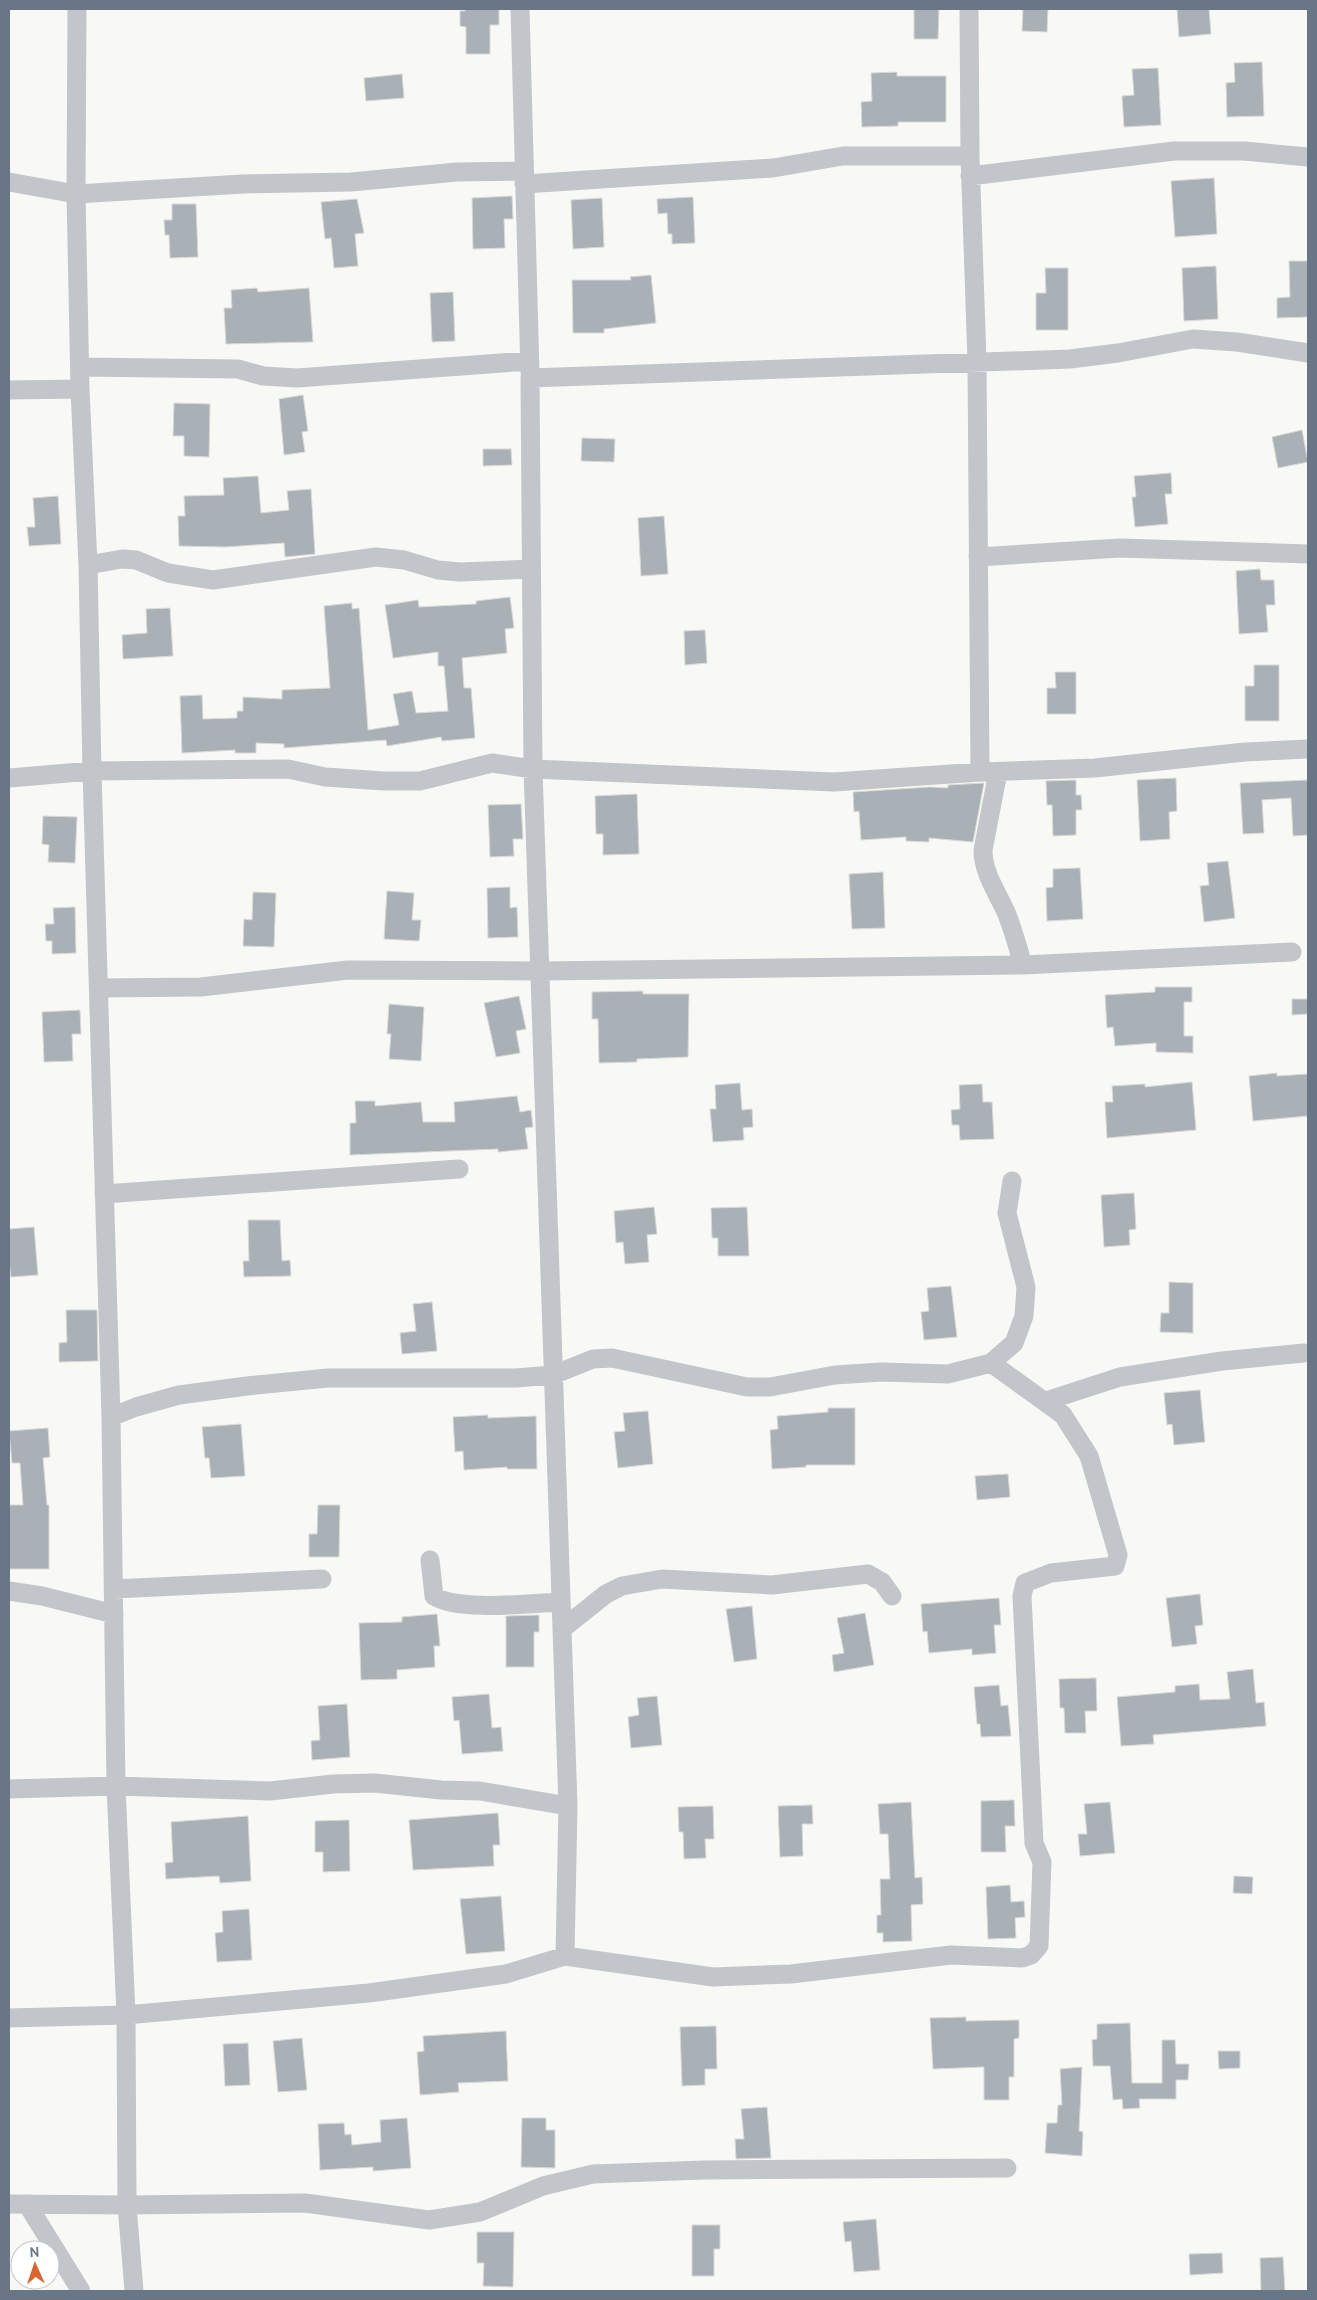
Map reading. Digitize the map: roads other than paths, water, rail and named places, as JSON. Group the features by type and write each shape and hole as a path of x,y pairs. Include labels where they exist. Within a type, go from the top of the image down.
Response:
{"street":[{"path":"77,9 76,194 80,389 88,564 92,771 100,988 111,1418 116,1786 126,2015 127,2205 134,2291"},
{"path":"520,9 530,370 533,769 568,1806 565,1956"},
{"path":"969,9 970,176 977,361 978,557 989,772 983,861 995,893 1006,912 1023,965"},
{"path":"970,176 1174,151 1244,151 1308,157"},
{"path":"9,182 76,194 243,184 351,182 457,172 524,177 773,168 843,156 970,156"},
{"path":"81,367 238,369 263,376 297,378 530,370 1070,359 1118,353 1193,339 1237,342 1308,353"},
{"path":"9,390 80,389"},
{"path":"978,557 1120,548 1308,554"},
{"path":"88,564 122,559 136,560 168,573 213,580 376,556 404,560 438,570 460,572 531,569"},
{"path":"9,778 92,771 288,769 325,776 384,782 420,780 492,763 533,769 834,782 989,772 1095,768 1245,752 1308,749"},
{"path":"100,988 201,987 348,970 541,971 1023,965 1292,952"},
{"path":"104,1194 459,1169"},
{"path":"111,1418 136,1407 179,1394 328,1378 516,1378 553,1375 593,1359 612,1358 747,1387 770,1387 835,1375 882,1372 948,1374 992,1363 1014,1343 1024,1316 1026,1287 1007,1213 1012,1181"},
{"path":"1046,1402 1120,1377 1222,1361 1304,1353"},
{"path":"9,2018 126,2015 369,1993 506,1974 565,1956 713,1977 791,1974 951,1955 1022,1958 1031,1955 1039,1946 1042,1862 1034,1843 1022,1596 1025,1583 1051,1573 1115,1566 1118,1556 1089,1456 1062,1415 992,1363"},
{"path":"430,1560 434,1596 447,1602 486,1605 561,1602"},
{"path":"562,1629 606,1594 622,1586 662,1579 772,1585 868,1574 882,1582 892,1596"},
{"path":"114,1589 322,1579"},
{"path":"9,1591 42,1596 114,1614"},
{"path":"9,1789 116,1786 270,1791 333,1784 375,1783 480,1791 568,1806"},
{"path":"18,2204 305,2203 429,2220 480,2212 544,2186 593,2174 704,2170 1007,2168"},
{"path":"18,2204 81,2291"}]}
